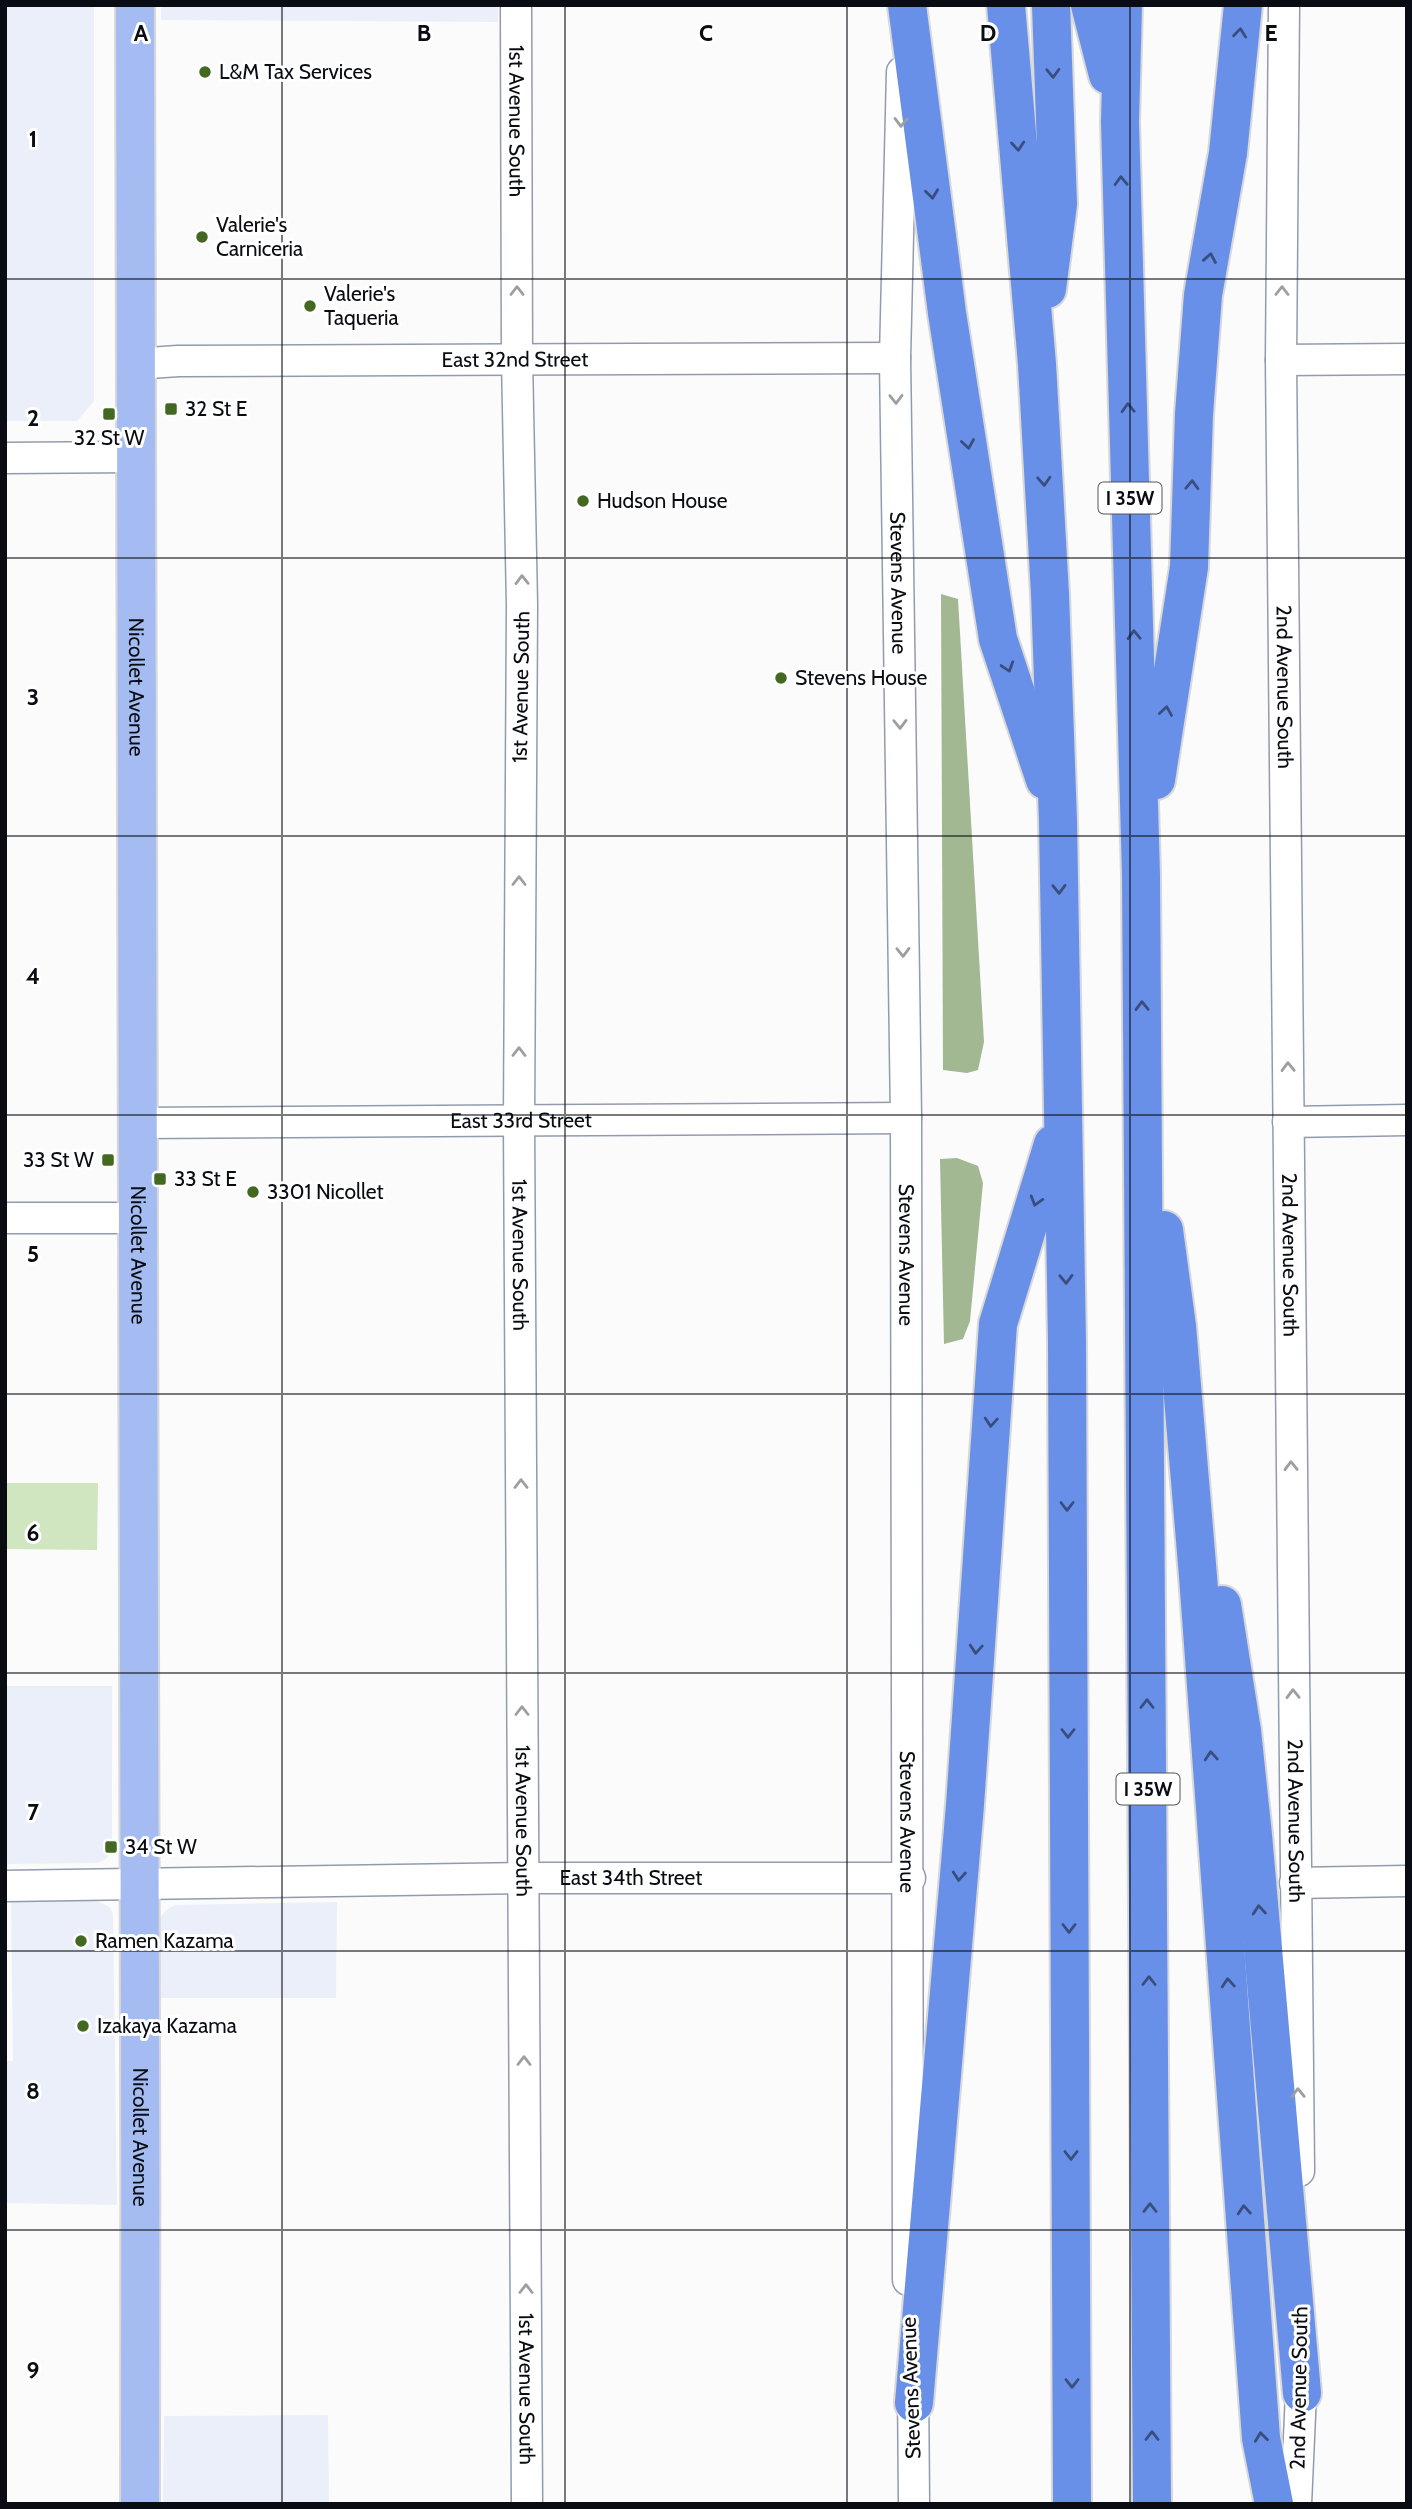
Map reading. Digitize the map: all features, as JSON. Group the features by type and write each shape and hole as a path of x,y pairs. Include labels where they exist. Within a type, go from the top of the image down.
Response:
{"highway":[{"path":"905,5 947,313 998,639 1058,821"},
{"path":"1006,5 1037,364 1051,594 1058,821 1063,1112 1072,2504"},
{"path":"1037,364 1058,204 1051,5"},
{"path":"1090,5 1120,122"},
{"name":"I 35W","path":"1123,5 1120,122 1141,875 1153,2504"},
{"path":"1141,875 1189,567 1194,414 1203,295 1228,153 1243,5"},
{"path":"1143,1074 1182,1379 1242,1731 1302,2393"},
{"path":"914,2403 964,1819 998,1324 1063,1112"},
{"path":"1182,1379 1261,2438 1274,2504"}],"main road":[{"name":"Nicollet Avenue","path":"135,5 136,1218 142,1883 140,2504"}],"street":[{"name":"1st Avenue South","path":"516,5 517,359 522,605 519,1121 527,2504"},
{"name":"Stevens Avenue","path":"905,5 895,358 906,1118 910,1878 908,2303 914,2403 914,2504"},
{"name":"2nd Avenue South","path":"1284,5 1281,360 1302,2393 1296,2504"},
{"name":"East 32nd Street","path":"135,364 178,360 895,358"},
{"path":"1281,360 1407,359"},
{"path":"5,458 134,457"},
{"name":"East 33rd Street","path":"136,1123 906,1118"},
{"path":"1288,1122 1407,1120"},
{"path":"5,1218 136,1218"},
{"name":"East 34th Street","path":"5,1886 523,1878 910,1878"},
{"path":"1295,1882 1407,1881"}],"shaded area":[{"path":"5,5 94,5 94,401 77,421 5,421"},
{"path":"161,5 498,5 498,22 161,20"},
{"path":"941,594 958,599 984,1042 978,1070 967,1073 943,1070"},
{"path":"957,1158 978,1166 983,1183 970,1321 963,1339 944,1344 940,1159"},
{"path":"5,1483 98,1483 97,1550 5,1549"},
{"path":"5,1686 112,1686 112,1851 106,1859 97,1863 5,1864"},
{"path":"11,1898 95,1900 110,1907 113,1914 117,2205 5,2203 5,2061 13,2061"},
{"path":"337,1902 336,1998 158,1998 160,1918 166,1910 175,1905"},
{"path":"328,2415 329,2504 163,2504 164,2416"}],"place":[{"name":"L&M Tax Services","path":"205,72"},
{"name":"Valerie's Carniceria","path":"202,237"},
{"name":"Valerie's Taqueria","path":"310,306"},
{"name":"32 St E","path":"171,409"},
{"name":"32 St W","path":"109,414"},
{"name":"Hudson House","path":"583,501"},
{"name":"Stevens House","path":"781,678"},
{"name":"33 St W","path":"108,1160"},
{"name":"33 St E","path":"160,1179"},
{"name":"3301 Nicollet","path":"253,1192"},
{"name":"34 St W","path":"111,1847"},
{"name":"Ramen Kazama","path":"81,1941"},
{"name":"Izakaya Kazama","path":"83,2026"}]}
